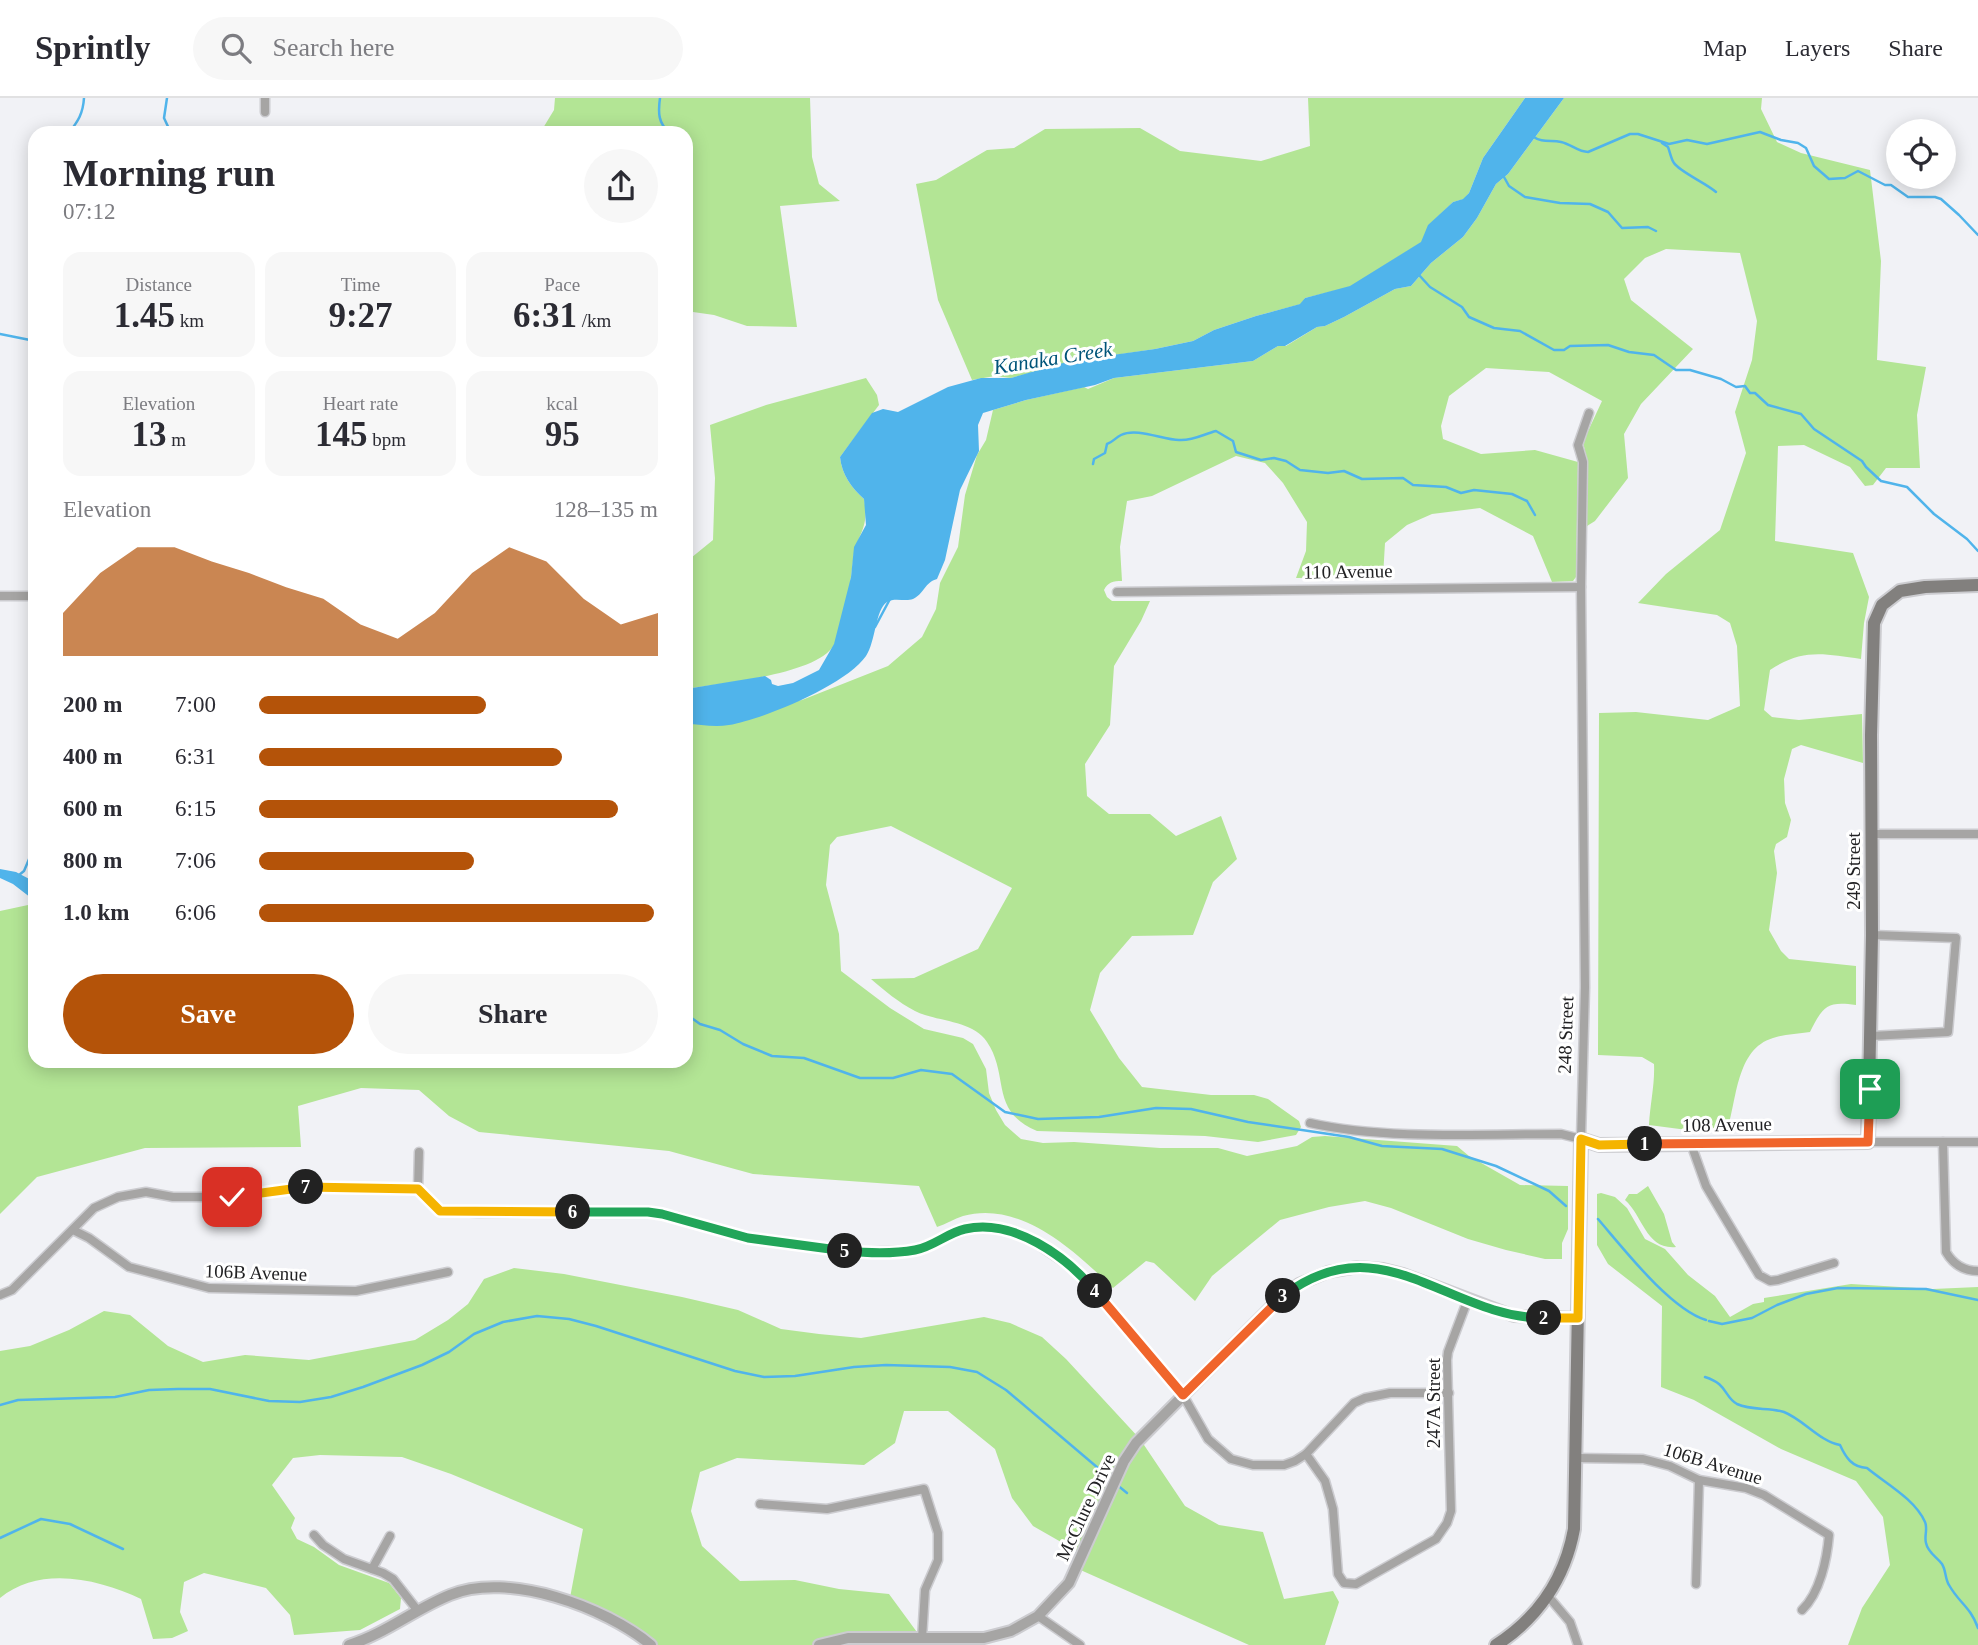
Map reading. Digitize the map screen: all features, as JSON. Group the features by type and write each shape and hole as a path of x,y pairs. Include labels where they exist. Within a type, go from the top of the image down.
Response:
{"main road":[{"name":"249 Street","path":"1868,1142 1873,631 1876,615 1884,602 1908,588 1978,585"},
{"name":"108 Avenue","path":"1581,1139 1599,1145 1868,1142"},
{"name":"248 Street","path":"1496,1645 1523,1625 1548,1596 1562,1570 1573,1535 1577,1458 1581,1139"}],"street":[{"path":"265,98 265,112"},
{"name":"248 Street","path":"1581,1139 1586,987 1581,587 1583,462 1578,444 1589,413"},
{"name":"110 Avenue","path":"1116,592 1581,587"},
{"path":"0,596 28,596"},
{"path":"1871,834 1978,834"},
{"path":"1871,1036 1948,1032 1956,938 1872,935"},
{"name":"108 Avenue","path":"1310,1123 1405,1133 1561,1134 1581,1139"},
{"name":"108 Avenue","path":"1868,1142 1978,1142"},
{"path":"1943,1142 1946,1252 1959,1266 1978,1271"},
{"path":"1691,1144 1706,1186 1759,1275 1774,1281 1834,1262"},
{"path":"418,1189 419,1152"},
{"path":"0,1296 12,1290 94,1208 110,1200 146,1192 173,1197 232,1197 301,1187 418,1189 440,1211 648,1212 678,1217 748,1238 857,1252 915,1250 967,1228 989,1226 1006,1229 1037,1244 1074,1269 1183,1395 1208,1439 1231,1459 1253,1465 1284,1465 1306,1454 1354,1403 1365,1398 1390,1392 1449,1393"},
{"name":"106B Avenue","path":"73,1230 89,1238 129,1267 209,1289 356,1291 448,1272"},
{"name":"McClure Drive","path":"819,1645 844,1639 984,1638 1011,1631 1038,1616 1069,1583 1129,1453 1283,1295 1321,1274 1352,1268 1382,1269 1403,1274 1514,1316 1578,1318"},
{"name":"247A Street","path":"1306,1454 1325,1481 1333,1510 1338,1574 1344,1583 1356,1584 1436,1539 1447,1523 1451,1511 1448,1352 1468,1299"},
{"name":"106B Avenue","path":"1577,1458 1643,1459 1670,1466 1699,1480 1746,1488 1764,1495 1829,1535 1828,1553 1811,1601 1802,1610"},
{"path":"1696,1584 1699,1480"},
{"path":"760,1504 827,1509 924,1489 938,1532 938,1560 925,1590 922,1639"},
{"path":"314,1535 333,1553 393,1578 418,1611"},
{"path":"372,1569 390,1536"},
{"path":"349,1645 373,1636 446,1596 489,1586 539,1593 603,1614 622,1623 651,1645"},
{"path":"1548,1596 1570,1622 1578,1645"},
{"path":"1038,1616 1080,1645"}],"green space":[{"path":"555,98 810,98 812,157 819,184 840,201 780,206 797,327 747,326 714,315 693,312 693,126 544,126 554,110"},
{"path":"1308,98 1525,98 1483,158 1464,199 1453,202 1429,225 1422,242 1350,287 1305,298 1301,304 1214,330 1193,341 1075,361 1070,354 1066,355 1065,363 1011,378 995,376 972,380 938,300 916,184 936,180 987,150 1014,148 1045,129 1140,128 1180,151 1261,161 1310,146"},
{"path":"1564,98 1762,98 1761,109 1777,142 1801,153 1870,170 1881,261 1877,360 1926,367 1917,415 1920,468 1886,468 1873,485 1865,486 1850,467 1804,445 1778,446 1775,541 1853,553 1869,597 1861,659 1814,654 1782,663 1770,670 1764,710 1772,717 1799,720 1862,714 1863,763 1801,745 1792,749 1784,779 1785,803 1791,820 1787,837 1776,844 1774,851 1777,873 1769,930 1789,959 1856,966 1856,1005 1838,1004 1827,1007 1810,1032 1773,1038 1761,1044 1745,1064 1727,1131 1695,1131 1649,1125 1654,1064 1642,1057 1598,1055 1599,713 1636,712 1708,720 1740,706 1737,646 1730,623 1717,615 1638,603 1666,574 1720,530 1746,453 1735,412 1752,360 1757,321 1740,253 1666,249 1645,258 1624,279 1631,300 1693,349 1641,404 1624,434 1628,478 1595,521 1587,526 1587,461 1583,442 1602,401 1549,372 1486,368 1449,396 1441,426 1443,439 1481,454 1535,450 1578,462 1576,577 1573,581 1552,582 1533,536 1480,508 1432,514 1407,525 1385,543 1383,577 1296,578 1306,551 1307,522 1283,483 1265,463 1236,456 1152,496 1127,501 1120,547 1122,581 1107,585 1104,590 1112,601 1150,601 1114,666 1110,725 1085,764 1087,796 1109,814 1150,814 1176,836 1221,816 1237,859 1213,882 1193,935 1132,936 1100,973 1090,1010 1119,1058 1142,1087 1211,1095 1254,1095 1268,1099 1299,1121 1301,1127 1296,1135 1258,1142 1205,1136 1037,1131 1022,1123 1006,1103 994,1055 981,1035 964,1025 915,1011 871,979 914,978 978,949 1012,888 891,826 837,837 830,845 826,885 839,934 841,971 890,1008 924,1029 963,1038 973,1044 986,1069 989,1093 996,1110 1005,1125 1021,1139 1043,1143 1218,1148 1247,1156 1297,1146 1312,1137 1325,1136 1457,1146 1469,1156 1520,1185 1568,1186 1568,1229 1562,1243 1562,1259 1545,1259 1468,1239 1391,1208 1365,1201 1280,1220 1212,1276 1195,1301 1154,1263 1146,1261 1113,1288 1082,1259 1046,1232 1006,1215 985,1213 963,1216 937,1227 919,1186 753,1174 669,1151 479,1132 449,1116 419,1090 361,1088 298,1106 301,1147 145,1148 37,1177 0,1214 0,911 28,905 28,1068 693,1068 693,723 802,700 888,666 922,637 936,609 940,583 958,547 965,495 977,455 986,440 993,410 1084,387 1088,389 1114,378 1253,361 1278,346 1286,346 1317,327 1344,317 1395,289 1411,286 1431,263 1463,237 1496,184 1508,174"},
{"path":"866,378 877,395 879,405 840,457 848,480 864,499 865,510 844,616 834,645 824,655 808,664 766,676 693,688 693,556 713,540 715,478 710,425 766,405"},
{"path":"1648,1186 1664,1214 1676,1247 1666,1246 1651,1238 1625,1200 1629,1194 1637,1194"},
{"path":"1597,1194 1615,1197 1627,1208 1645,1239 1665,1249 1688,1275 1715,1296 1730,1317 1753,1304 1764,1302 1764,1298 1851,1284 1933,1289 1978,1287 1978,1645 1848,1645 1862,1608 1890,1565 1883,1517 1856,1481 1781,1449 1694,1400 1661,1387 1662,1306 1608,1264 1597,1245"},
{"path":"514,1268 564,1274 682,1297 738,1310 781,1329 819,1334 861,1338 984,1317 1010,1323 1042,1337 1140,1439 1185,1506 1219,1525 1263,1532 1284,1599 1333,1591 1339,1602 1325,1645 1249,1645 1076,1568 1082,1554 1033,1526 1012,1498 995,1449 948,1411 904,1411 895,1443 864,1465 737,1458 700,1472 691,1511 702,1546 740,1581 795,1580 839,1589 889,1594 922,1639 884,1638 819,1645 651,1645 569,1603 583,1529 451,1474 402,1457 320,1455 293,1458 272,1485 295,1518 291,1528 297,1539 314,1547 339,1565 389,1583 401,1598 400,1609 360,1630 294,1635 290,1615 266,1588 204,1573 184,1582 180,1612 188,1631 172,1638 153,1639 141,1599 88,1581 33,1581 0,1598 0,1351 30,1346 69,1330 104,1311 130,1315 168,1346 203,1362 245,1355 309,1360 415,1340 468,1304 484,1279"}],"water":[{"path":"1525,98 1564,98 1508,174 1496,184 1463,237 1431,263 1411,286 1395,289 1253,361 1114,378 983,413 978,425 979,451 960,490 945,560 937,579 913,599 890,601 883,606 869,650 856,667 823,689 762,716 723,726 693,725 693,688 765,676 778,686 793,683 819,670 834,644 851,577 854,547 866,525 864,499 848,480 840,457 872,413 883,409 898,412 948,387 981,378 1011,378 1070,361 1193,341 1214,330 1300,304 1305,298 1350,286 1421,242 1428,225 1453,202 1463,199 1469,193 1483,158"},
{"path":"0,869 16,872 28,878 28,896 13,884 0,878"}],"waterway":[{"path":"74,126 80,117 84,98"},
{"path":"167,98 164,118 168,126"},
{"path":"660,98 663,126"},
{"path":"1532,136 1565,143 1588,152 1630,134 1669,144 1687,140 1707,144 1760,132 1806,148 1814,166 1829,179 1845,178 1858,171 1885,185 1891,185 1908,197 1941,199 1978,235"},
{"path":"1662,143 1668,147 1677,166 1716,192"},
{"path":"1504,177 1509,186 1525,197 1560,203 1590,204 1608,212 1622,228 1648,227 1656,231"},
{"path":"1419,275 1430,287 1462,307 1469,317 1494,328 1520,331 1554,350 1564,350 1570,346 1608,345 1629,352 1654,355 1676,370 1690,370 1721,379 1736,387 1745,386 1750,393 1755,393 1768,405 1801,414 1814,429 1862,461 1881,481 1907,487 1978,551"},
{"path":"0,334 28,340"},
{"path":"1093,464 1094,459 1105,453 1107,444 1127,433 1184,440 1216,431 1233,441 1236,452 1261,460 1274,458 1286,461 1300,470 1328,473 1344,471 1362,479 1403,478 1413,485 1446,487 1461,493 1474,490 1512,494 1527,501 1535,515"},
{"name":"Kanaka Creek","path":"875,627 890,599"},
{"path":"19,875 28,862"},
{"path":"693,1019 772,1056 804,1058 860,1078 893,1078 921,1070 952,1074 1005,1112 1038,1119 1099,1117 1156,1108 1191,1109 1248,1122 1349,1137 1382,1146 1442,1149 1496,1166 1549,1191 1566,1206"},
{"path":"1598,1219 1663,1291 1677,1304 1706,1320"},
{"path":"1709,1321 1722,1324 1752,1318 1806,1294 1838,1288 1926,1289 1978,1300"},
{"path":"0,1405 18,1400 115,1397 149,1390 178,1389 210,1389 269,1401 300,1402 331,1397 422,1365 449,1352 474,1334 503,1322 537,1316 569,1319 596,1326 735,1371 764,1377 886,1365 950,1367 977,1372 1006,1390 1111,1479"},
{"path":"1705,1377 1718,1383 1737,1404 1784,1412 1825,1439 1840,1445 1853,1464 1867,1468 1907,1499 1925,1522 1929,1550 1942,1564 1949,1585 1978,1628"},
{"path":"1116,1484 1127,1493"},
{"path":"0,1538 41,1519 70,1524 123,1549"}],"route":[{"path":"232,1197 301,1187 418,1189 440,1211 648,1212 678,1217 748,1238 857,1252 915,1250 967,1228 997,1227 1037,1244 1074,1269 1183,1395 1283,1295 1308,1279 1345,1268 1390,1270 1514,1316 1578,1318 1581,1139 1599,1145 1868,1142 1870,1089"}]}
